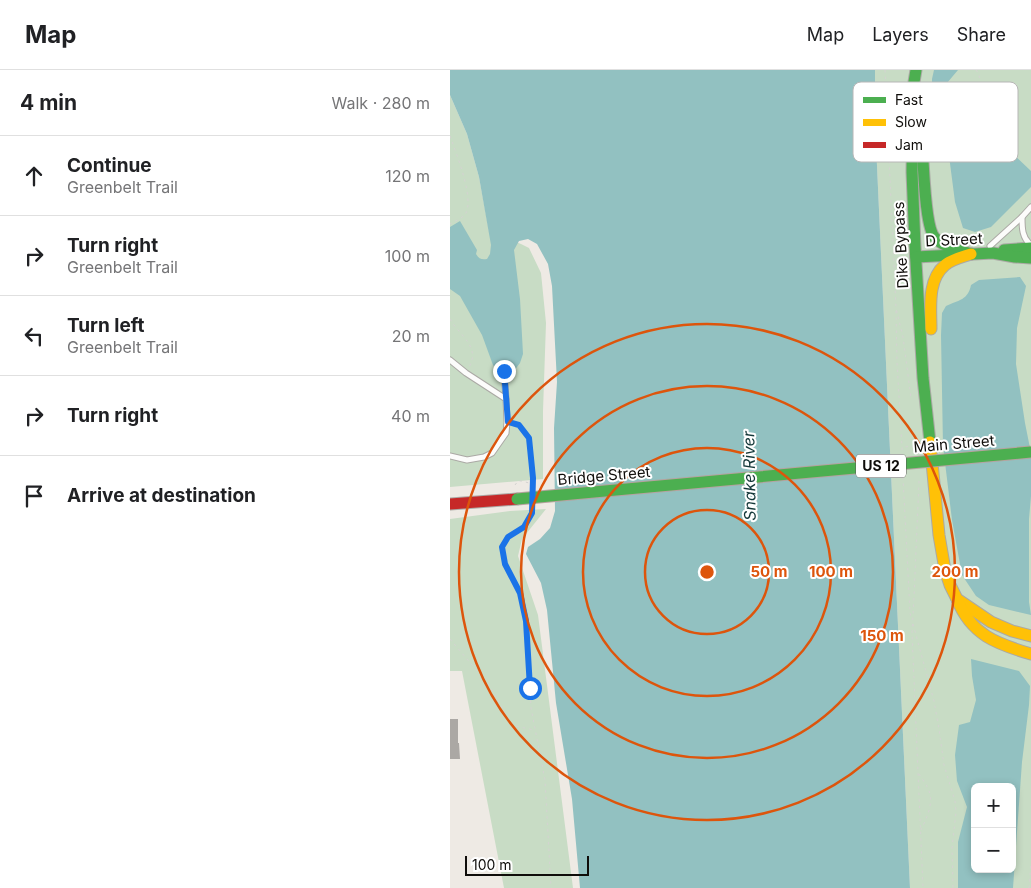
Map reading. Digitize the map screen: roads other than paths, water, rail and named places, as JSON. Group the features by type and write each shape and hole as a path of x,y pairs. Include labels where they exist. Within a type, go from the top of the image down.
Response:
{"main road":[{"name":"Dike Bypass","path":"912,162 930,378 928,418"},
{"name":"Dike Bypass","path":"919,162 923,378 942,556 947,579 957,599"},
{"path":"923,162 930,229 936,239 946,246 975,254"},
{"name":"D Street","path":"920,256 993,253 1031,246"},
{"name":"D Street","path":"993,253 1031,258"},
{"path":"930,378 932,293 935,280 940,269 948,263 975,254"},
{"name":"Main Street","path":"730,480 1031,452"},
{"name":"Bridge Street","path":"450,504 730,480"},
{"path":"957,599 991,622 1012,631 1031,636"},
{"path":"957,599 970,616 984,627 1031,646"},
{"path":"957,599 962,613 975,629 996,642 1031,654"}],"lane":[{"path":"975,254 994,243 1031,207"},
{"path":"1022,217 1024,237 1031,246"},
{"path":"450,360 466,373 506,399"},
{"path":"450,456 467,460 484,457 492,453 506,433 508,422 504,371"}],"water":[{"name":"Snake River","path":"450,70 875,70 875,82 853,82 853,162 877,162 910,888 580,888 572,799 556,703 547,610 541,583 526,554 528,547 540,539 550,528 555,511 554,428 557,382 552,286 548,264 537,244 528,239 519,241 514,250 520,299 523,354 520,363 514,371 498,371 493,365 482,335 460,296 450,289 450,227 460,221 477,250 476,254 481,259 487,259 490,254 491,245 479,177 467,134 450,95"},
{"path":"934,70 958,70 948,82 932,82"},
{"path":"1018,159 1031,171 1031,187 991,227 975,232 963,228 955,202 950,162 1018,162"},
{"path":"1020,277 1026,286 1017,328 1016,364 1031,453 1029,602 1031,615 989,605 976,596 962,575 952,520 943,446 942,313 946,306 965,297 971,285 979,280"},
{"path":"971,659 1019,671 1030,686 1016,846 1016,783 971,783 971,873 1014,873 1013,888 958,888 958,842 967,807 957,781 955,755 959,725 970,722 976,700"}]}
